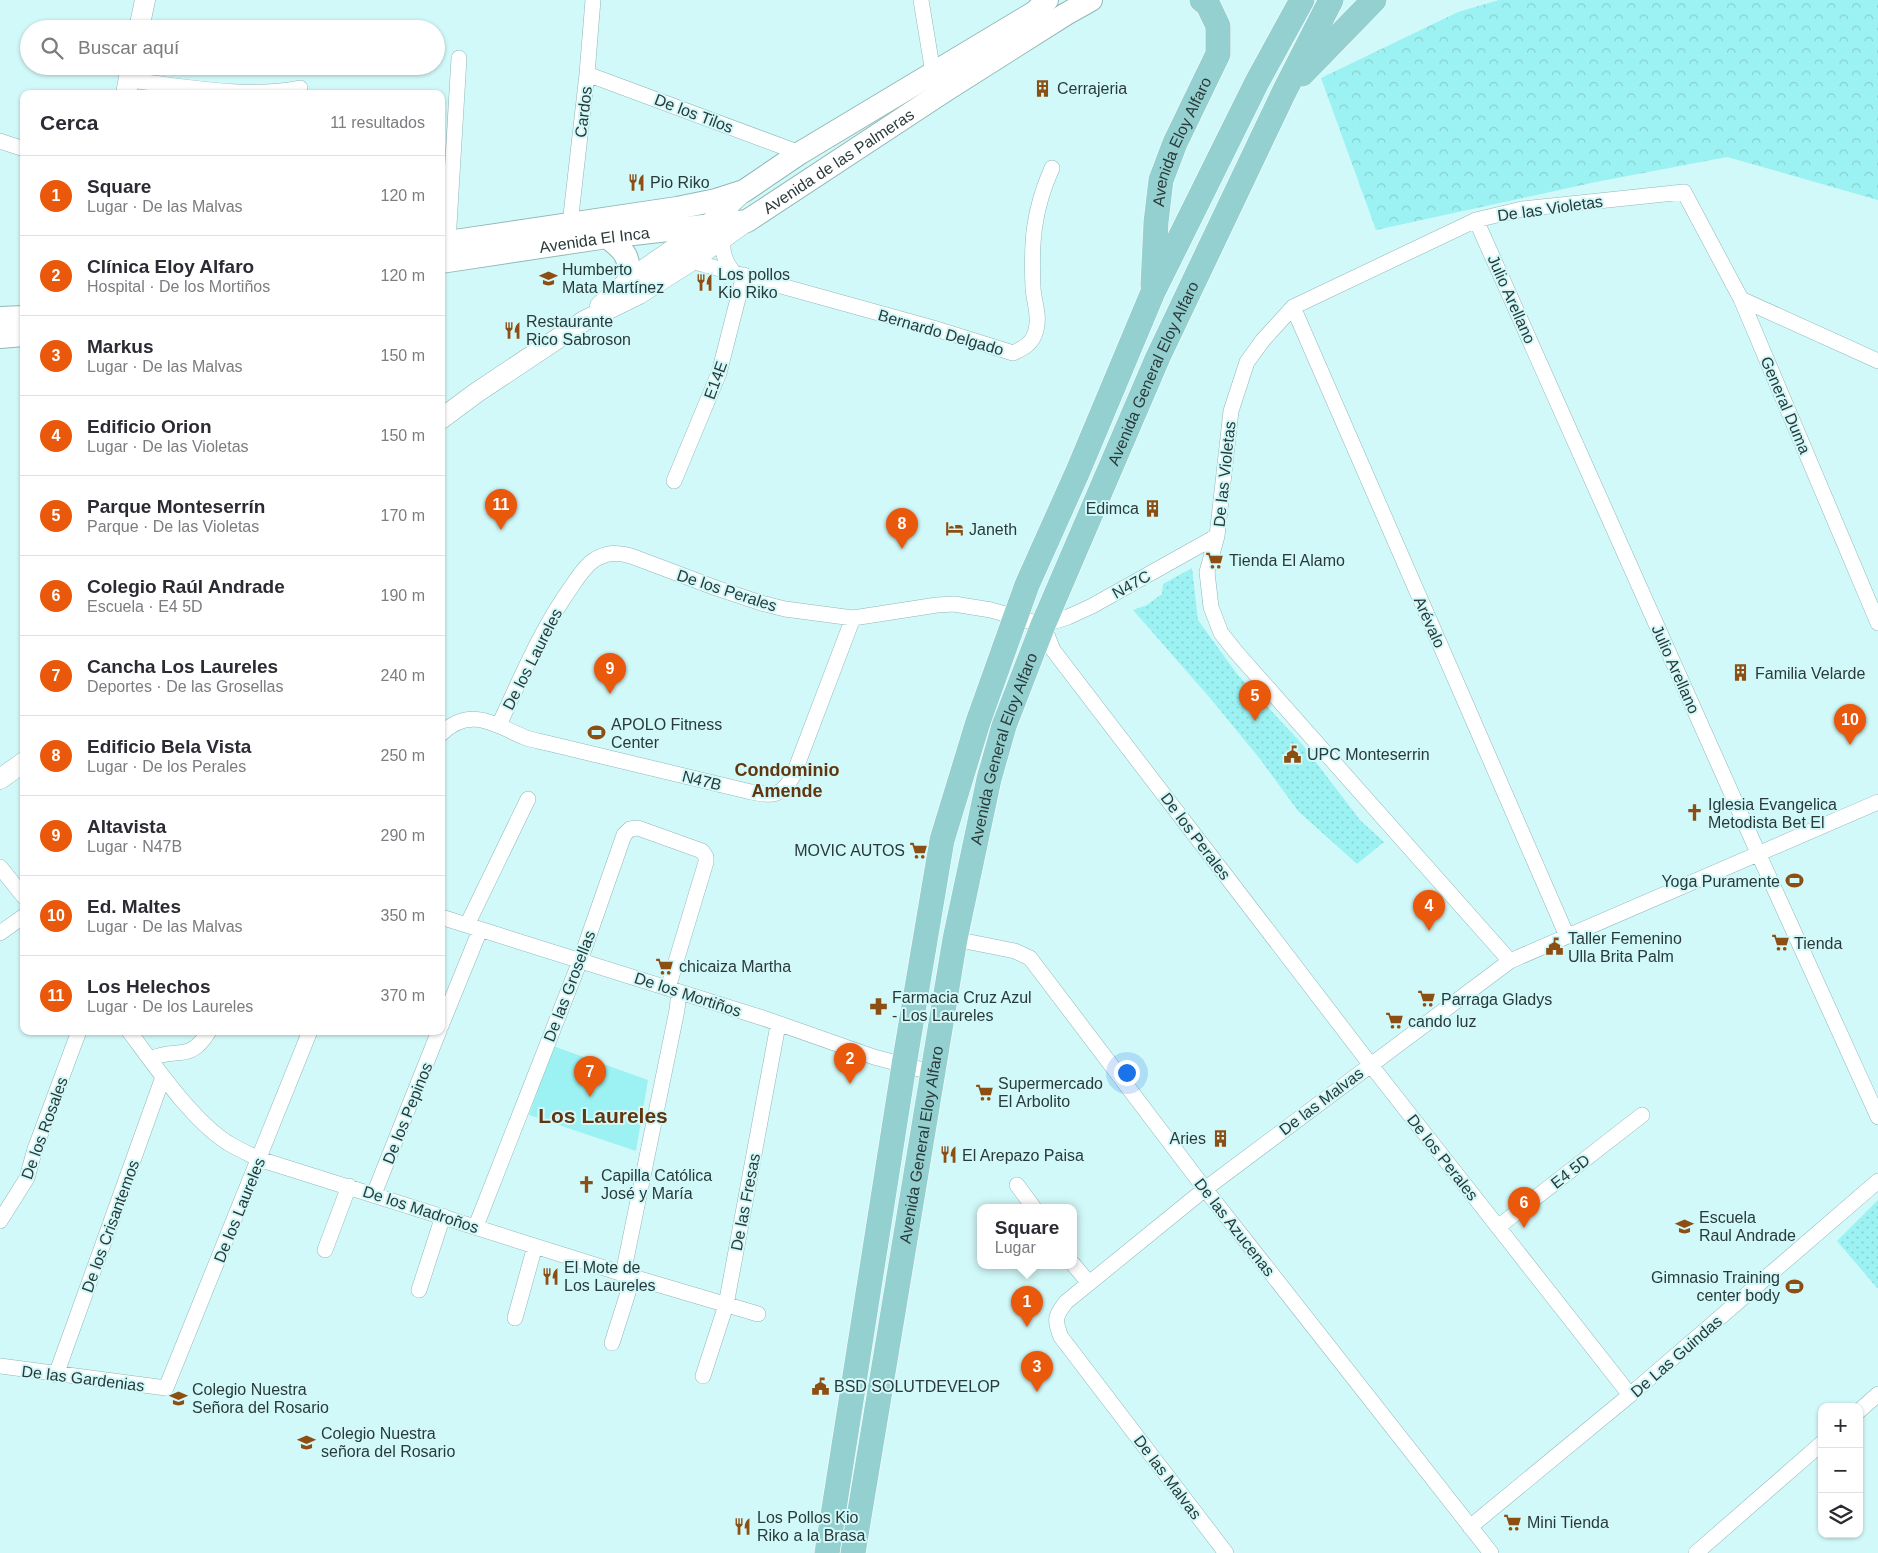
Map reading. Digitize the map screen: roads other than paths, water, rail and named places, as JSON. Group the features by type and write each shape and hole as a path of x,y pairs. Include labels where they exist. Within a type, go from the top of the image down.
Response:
{"main road":[{"name":"Avenida de las Palmeras","path":"744,191 800,153 1035,12 1047,0"},
{"name":"Avenida de las Palmeras","path":"747,221 946,90 1091,0"},
{"name":"Avenida Eloy Alfaro","path":"1153,292 1155,230 1161,180 1175,144 1218,54 1218,26 1208,5 1202,0"},
{"name":"Avenida General Eloy Alfaro","path":"827,1553 904,1066 942,840 978,722 1015,617 1153,292 1257,82 1302,0"},
{"name":"Avenida General Eloy Alfaro","path":"853,1553 956,939 989,779 1004,726 1043,624 1158,358 1284,92 1331,0"},
{"path":"1284,92 1374,0"},
{"name":"Avenida El Inca","path":"445,249 570,224 677,208 716,200 744,191"},
{"name":"Avenida El Inca","path":"445,249 607,237 715,232 747,221"},
{"path":"607,237 620,247 627,256 630,264 629,280"},
{"path":"0,318 20,317"},
{"path":"0,337 20,335"}],"street":[{"path":"141,20 145,0"},
{"name":"Cardos","path":"570,224 587,74 593,0"},
{"path":"921,0 933,73"},
{"path":"445,236 459,58"},
{"name":"De los Tilos","path":"587,74 800,153"},
{"path":"128,80 223,90"},
{"path":"291,90 300,88"},
{"path":"0,140 20,148"},
{"name":"Bernardo Delgado","path":"691,261 933,328 1013,353 1028,346 1036,331 1038,316 1034,296 1031,256 1033,232 1036,212 1043,188 1052,168"},
{"name":"Avenida de las Palmeras","path":"445,416 476,393 584,321 639,294 691,261 715,232 744,191"},
{"name":"De las Violetas","path":"1510,961 1221,633 1211,607 1207,572 1217,536 1230,411 1247,362 1293,307 1476,220 1522,209 1684,192"},
{"name":"General Duma","path":"1684,192 1741,298 1878,623"},
{"name":"Julio Arellano","path":"1476,220 1878,1117"},
{"path":"715,232 727,264 739,274"},
{"name":"Avenida de las Palmeras","path":"584,321 629,280 715,232"},
{"name":"E14E","path":"674,481 719,373 739,274"},
{"path":"1741,298 1878,361"},
{"name":"Arévalo","path":"1293,307 1567,936"},
{"name":"N47C","path":"1043,624 1068,617 1092,606 1217,536"},
{"name":"De los Perales","path":"611,553 631,556 767,605 822,615 853,618 944,604 991,610 1043,624 1053,650 1370,1064 1630,1395"},
{"name":"De los Laureles","path":"445,731 467,720 482,719 499,725 539,640 562,600 589,564 611,553"},
{"name":"N47B","path":"499,725 526,738 751,792 779,794 793,776 853,618"},
{"path":"0,779 20,765"},
{"path":"445,1014 473,928 528,799"},
{"name":"De las Malvas","path":"1226,1553 1061,1337 1056,1325 1056,1316 1066,1302 1205,1189 1510,961 1878,802"},
{"name":"De las Grosellas","path":"476,1226 580,961 624,835 630,829 638,828 702,851 706,857 674,990"},
{"path":"0,867 20,892"},
{"name":"De los Mortiños","path":"445,918 763,1018 778,1025 904,1066 934,1073"},
{"path":"0,933 20,919"},
{"name":"De las Azucenas","path":"956,939 1015,950 1030,958 1205,1189 1491,1553"},
{"path":"612,1343 628,1275 677,1010 674,990"},
{"name":"De las Fresas","path":"703,1376 726,1305 778,1025"},
{"name":"De los Rosales","path":"0,1221 27,1178 35,1149 78,1035"},
{"name":"De los Madroños","path":"132,1035 163,1077 210,1129 228,1143 259,1159 758,1314"},
{"path":"150,1059 160,1055 186,1053 194,1050 206,1035"},
{"name":"De los Laureles","path":"166,1388 308,1035"},
{"name":"De los Pepinos","path":"374,1194 437,1035"},
{"name":"De los Crisantemos","path":"56,1375 163,1077"},
{"name":"E4 5D","path":"1498,1227 1642,1116"},
{"name":"De Las Guindas","path":"1470,1528 1630,1395 1878,1180"},
{"path":"1017,1185 1031,1204"},
{"path":"325,1250 349,1186"},
{"path":"419,1290 443,1216"},
{"path":"515,1318 536,1246"},
{"path":"1077,1269 1089,1283"},
{"name":"De las Gardenias","path":"0,1366 56,1375 166,1388"},
{"path":"1863,1407 1878,1394"},
{"path":"1696,1553 1818,1446"}],"place":[{"name":"Cerrajeria","path":"1043,88"},
{"name":"Pio Riko","path":"636,182"},
{"name":"Humberto Mata Martínez","path":"548,278"},
{"name":"Los pollos Kio Riko","path":"704,283"},
{"name":"Restaurante Rico Sabroson","path":"512,330"},
{"name":"Edimca","path":"1153,508"},
{"name":"Janeth","path":"955,529"},
{"name":"Los Helechos","path":"501,530"},
{"name":"Edificio Bela Vista","path":"902,549"},
{"name":"Tienda El Alamo","path":"1215,560"},
{"name":"Familia Velarde","path":"1741,673"},
{"name":"Altavista","path":"610,694"},
{"name":"Parque Monteserrín","path":"1255,721"},
{"name":"APOLO Fitness Center","path":"597,733"},
{"name":"Ed. Maltes","path":"1850,745"},
{"name":"UPC Monteserrin","path":"1293,754"},
{"name":"Iglesia Evangelica Metodista Bet El","path":"1694,813"},
{"name":"MOVIC AUTOS","path":"919,850"},
{"name":"Yoga Puramente","path":"1794,881"},
{"name":"Edificio Orion","path":"1429,931"},
{"name":"Tienda","path":"1780,943"},
{"name":"Taller Femenino Ulla Brita Palm","path":"1554,947"},
{"name":"chicaiza Martha","path":"665,966"},
{"name":"Parraga Gladys","path":"1427,999"},
{"name":"Farmacia Cruz Azul - Los Laureles","path":"878,1006"},
{"name":"cando luz","path":"1394,1021"},
{"name":"Clínica Eloy Alfaro","path":"850,1084"},
{"name":"Supermercado El Arbolito","path":"984,1092"},
{"name":"Cancha Los Laureles","path":"590,1097"},
{"name":"Aries","path":"1220,1138"},
{"name":"El Arepazo Paisa","path":"948,1155"},
{"name":"Capilla Católica José y María","path":"587,1184"},
{"name":"Escuela Raul Andrade","path":"1685,1226"},
{"name":"Colegio Raúl Andrade","path":"1524,1228"},
{"name":"El Mote de Los Laureles","path":"550,1276"},
{"name":"Gimnasio Training center body","path":"1794,1286"},
{"name":"Square","path":"1027,1327"},
{"name":"BSD SOLUTDEVELOP","path":"820,1386"},
{"name":"Markus","path":"1037,1392"},
{"name":"Colegio Nuestra Señora del Rosario","path":"178,1398"},
{"name":"Colegio Nuestra señora del Rosario","path":"307,1442"},
{"name":"Mini Tienda","path":"1513,1522"},
{"name":"Los Pollos Kio Riko a la Brasa","path":"743,1526"}],"district":[{"name":"Condominio Amende","path":"787,780"},
{"name":"Los Laureles","path":"603,1116"}]}
